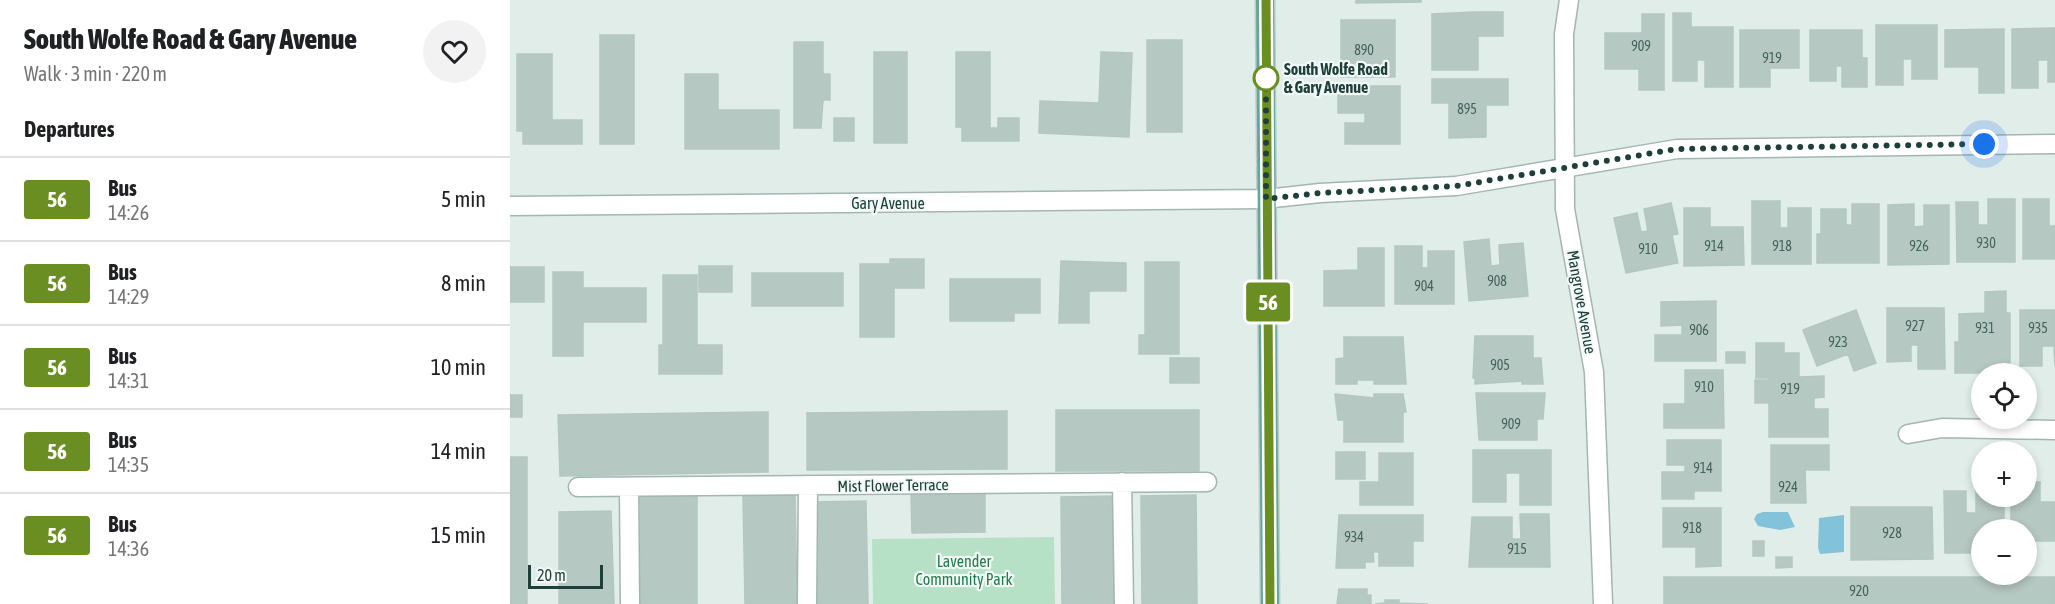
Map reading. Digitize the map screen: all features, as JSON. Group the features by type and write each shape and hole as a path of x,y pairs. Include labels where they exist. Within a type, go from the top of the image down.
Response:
{"main road":[{"path":"1266,0 1270,604"}],"street":[{"name":"Mangrove Avenue","path":"1569,0 1564,34 1565,209 1594,372 1603,604"},
{"name":"Gary Avenue","path":"510,206 1266,199 1320,193 1456,186 1677,149 2055,144"},
{"path":"1908,434 1942,428 2055,430"},
{"path":"1122,482 1124,604"},
{"name":"Mist Flower Terrace","path":"578,487 1207,482"},
{"path":"807,604 808,485"},
{"path":"629,487 630,604"}],"green space":[{"name":"Lavender Community Park","path":"1054,537 1055,604 873,604 872,539"}],"water":[{"path":"1788,512 1795,527 1780,530 1758,526 1754,519 1757,514"},
{"path":"1844,515 1844,552 1820,554 1818,548 1819,518"}],"building":[{"path":"1356,0 1421,0 1421,2 1356,3"},
{"path":"1503,12 1503,36 1478,36 1478,70 1432,70 1432,14"},
{"path":"1673,13 1691,13 1691,27 1733,27 1733,87 1705,87 1705,60 1697,60 1697,81 1673,81"},
{"path":"1642,14 1664,14 1664,90 1639,90 1639,69 1605,69 1605,33 1642,33"},
{"path":"1341,20 1395,20 1395,77 1341,77"},
{"path":"1876,25 1937,25 1937,79 1912,79 1912,59 1903,59 1903,85 1876,85"},
{"path":"2055,28 2055,82 2048,82 2048,60 2038,60 2038,88 2012,88 2012,29"},
{"path":"2004,29 2004,93 1979,93 1979,67 1945,67 1945,30"},
{"path":"1740,30 1799,30 1799,68 1770,68 1770,87 1740,87"},
{"path":"1810,30 1862,30 1862,58 1867,58 1867,87 1842,87 1842,66 1836,66 1836,81 1810,81"},
{"path":"600,35 634,35 634,144 600,144"},
{"path":"1147,40 1182,40 1182,132 1147,132"},
{"path":"794,42 823,42 823,74 830,74 830,100 823,100 821,128 794,128"},
{"path":"874,52 907,52 907,143 874,143"},
{"path":"956,52 990,52 990,128 998,128 998,118 1019,118 1019,141 962,141 962,127 956,127"},
{"path":"1101,52 1132,53 1129,137 1039,133 1040,101 1099,103"},
{"path":"517,54 552,54 552,120 582,120 582,144 523,144 523,131 517,131"},
{"path":"685,74 718,74 718,110 779,110 779,149 685,149"},
{"path":"1432,79 1508,79 1508,105 1486,105 1486,137 1449,138 1449,103 1432,103"},
{"path":"1338,86 1400,86 1400,144 1345,144 1345,123 1365,123 1365,113 1338,113"},
{"path":"834,118 854,118 854,141 834,141"},
{"path":"1988,199 2015,199 2015,262 1957,262 1956,202 1978,202 1978,225 1988,225"},
{"path":"2023,199 2049,199 2049,226 2055,226 2055,259 2023,259"},
{"path":"1752,201 1780,201 1780,228 1788,228 1788,208 1811,208 1811,264 1752,264"},
{"path":"1671,203 1678,234 1672,235 1678,263 1626,273 1614,218 1637,213 1641,232 1648,231 1644,209"},
{"path":"1852,204 1879,204 1879,263 1817,263 1817,234 1821,234 1821,209 1846,209 1846,225 1852,225"},
{"path":"1914,204 1914,227 1924,226 1924,205 1949,205 1949,264 1888,265 1888,205"},
{"path":"1684,208 1710,208 1710,227 1743,227 1744,265 1684,266"},
{"path":"1489,239 1491,266 1500,265 1499,245 1523,243 1528,296 1469,301 1464,242"},
{"path":"1395,246 1422,246 1422,268 1428,268 1428,251 1454,251 1454,304 1395,304"},
{"path":"1358,248 1384,248 1384,306 1324,306 1324,271 1358,270"},
{"path":"890,259 924,259 924,288 894,288 894,337 860,337 860,264 890,264"},
{"path":"1061,261 1126,263 1126,291 1089,291 1089,323 1059,323"},
{"path":"1145,262 1179,262 1179,354 1139,354 1139,335 1145,335"},
{"path":"699,266 732,266 732,292 699,292"},
{"path":"510,267 544,267 544,302 510,302"},
{"path":"553,272 583,272 583,288 646,288 646,322 583,322 583,356 553,356"},
{"path":"752,273 843,273 843,306 752,306"},
{"path":"663,275 697,275 697,345 722,345 722,374 659,374 659,345 663,345"},
{"path":"950,279 1040,279 1040,313 1014,313 1014,321 950,321"},
{"path":"2006,291 2006,313 2010,313 2010,363 1971,363 1971,373 1955,373 1955,342 1959,342 1959,314 1985,313 1985,292"},
{"path":"1716,301 1716,361 1655,361 1655,335 1682,335 1682,325 1661,326 1661,302"},
{"path":"1887,308 1944,308 1945,369 1918,369 1918,345 1911,345 1911,361 1887,362"},
{"path":"1856,310 1876,363 1854,371 1848,354 1817,366 1803,330"},
{"path":"2020,310 2055,310 2055,366 2054,346 2042,346 2042,366 2037,366 2037,363 2020,363"},
{"path":"1475,336 1533,336 1533,358 1541,358 1543,384 1522,384 1522,381 1475,384 1475,378 1473,378"},
{"path":"1344,337 1403,337 1406,384 1374,384 1374,380 1357,380 1357,384 1336,384 1336,359 1344,358"},
{"path":"1756,343 1784,343 1784,353 1799,353 1799,377 1824,376 1824,397 1814,398 1814,409 1828,409 1828,437 1769,437 1769,403 1755,403 1755,380 1769,380 1769,378 1756,378"},
{"path":"1726,352 1745,352 1745,363 1726,363"},
{"path":"1170,358 1199,358 1199,383 1170,383"},
{"path":"1685,370 1723,370 1724,428 1664,428 1664,404 1685,404"},
{"path":"1476,393 1545,393 1543,419 1537,419 1537,440 1479,440"},
{"path":"1335,394 1374,398 1374,394 1403,394 1406,412 1403,412 1403,442 1344,442 1344,420 1338,420"},
{"path":"510,395 522,395 522,417 510,417"},
{"path":"1056,410 1199,410 1199,471 1056,471"},
{"path":"1007,411 1007,469 807,470 807,413"},
{"path":"768,412 768,472 560,476 558,415"},
{"path":"1667,440 1721,440 1721,491 1694,491 1694,499 1662,499 1662,472 1685,472 1685,465 1667,465"},
{"path":"1771,445 1829,445 1829,470 1805,470 1806,503 1771,503"},
{"path":"1473,450 1551,450 1551,505 1520,505 1520,473 1506,473 1506,502 1473,502"},
{"path":"1336,452 1365,452 1365,479 1336,479"},
{"path":"1379,453 1413,453 1413,505 1360,505 1360,482 1379,482"},
{"path":"510,457 527,457 527,604 510,604"},
{"path":"2037,482 2040,482 2040,502 2055,502 2055,541 2037,541 2037,519 2011,519 2011,507 2037,507"},
{"path":"1944,491 1966,491 1966,513 1976,513 1976,507 2004,507 2004,519 1971,519 1971,553 1945,553"},
{"path":"985,492 985,532 912,533 911,493"},
{"path":"795,495 797,604 745,604 743,496"},
{"path":"1196,495 1197,604 1142,604 1141,496"},
{"path":"640,496 697,496 697,604 640,604"},
{"path":"1115,496 1116,604 1062,604 1061,497"},
{"path":"866,501 868,604 814,604 813,502"},
{"path":"1851,507 1932,507 1933,559 1851,560"},
{"path":"1663,508 1721,508 1721,566 1696,567 1696,547 1663,547"},
{"path":"611,511 614,604 559,604 559,512"},
{"path":"1520,514 1549,514 1550,567 1469,567 1472,517 1512,517 1512,539 1521,539"},
{"path":"1339,515 1423,515 1423,541 1413,541 1413,566 1379,566 1379,552 1373,552 1374,562 1365,562 1365,568 1336,568"},
{"path":"1753,541 1764,541 1764,556 1753,556"},
{"path":"1776,557 1792,557 1792,567 1776,568"},
{"path":"1664,577 1971,577 1971,585 2037,585 2037,577 2055,577 2055,604 1664,604"},
{"path":"1339,589 1367,589 1367,595 1371,595 1371,604 1337,604"},
{"path":"1385,600 1428,604 1375,604 1385,603"}],"bus line":[{"name":"56","path":"1266,0 1270,604"}],"place":[{"name":"South Wolfe Road & Gary Avenue","path":"1266,78"}],"route":[{"path":"1266,78 1266,199 1320,193 1456,186 1677,149 1984,144"}]}
